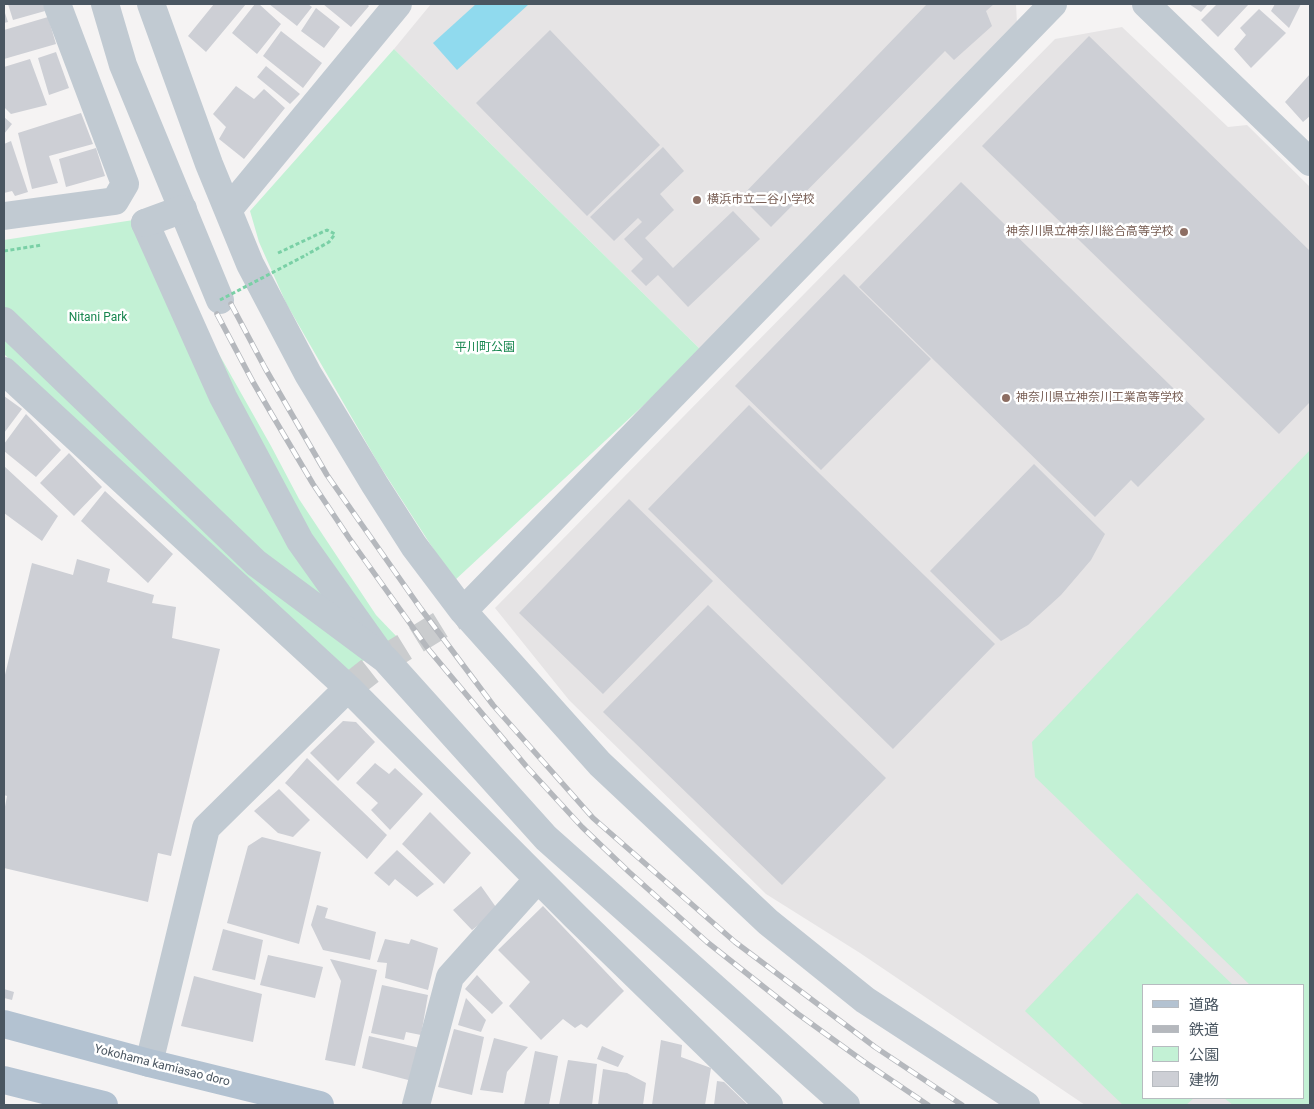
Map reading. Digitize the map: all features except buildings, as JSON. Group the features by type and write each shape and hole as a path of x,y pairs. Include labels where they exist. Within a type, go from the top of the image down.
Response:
{"main road":[{"name":"Yokohama kamiasao doro","path":"4,1024 149,1063 320,1105"},
{"path":"4,1080 104,1105"}],"street":[{"path":"4,216 115,201 125,184 57,4"},
{"path":"104,4 123,65 220,300"},
{"path":"151,4 209,164 250,264 308,374 370,477 414,546 463,611 600,764 768,922 865,1000 1026,1105"},
{"path":"228,210 398,4"},
{"path":"463,611 1053,4"},
{"path":"1146,4 1310,162"},
{"path":"183,209 145,223 219,388 300,541 385,659 546,838 846,1105"},
{"path":"4,321 256,564 385,659"},
{"path":"4,371 348,688 582,924 770,1105"},
{"path":"149,1063 206,828 348,688"},
{"path":"416,1105 450,977 538,878"}],"path":[{"path":"220,300 329,242 335,234 327,230 274,255"}],"shaded area":[{"name":"横浜市立二谷小学校","path":"431,4 1016,4 1017,24 702,351 394,49"},
{"name":"神奈川県立神奈川工業高等学校","path":"1122,27 1228,127 1247,125 1310,187 1310,1105 1085,1105 860,953 766,894 569,700 495,608 1055,39"}],"green space":[{"name":"平川町公園","path":"394,49 702,351 454,581 378,463 286,303 259,242 250,211"},
{"name":"Nitani Park","path":"153,217 194,310 299,499 376,615 399,639 344,673 4,354 4,240"},
{"path":"1310,450 1310,1105 1233,1105 1225,1099 1304,1099 1304,984 1249,984 1035,777 1032,742"},
{"path":"1137,893 1232,984 1142,984 1142,1099 1193,1099 1186,1105 1123,1105 1025,1011"}],"water":[{"path":"476,4 529,4 457,70 433,43"}],"tunnel":[{"path":"348,688 385,659 463,611"}],"railway":[{"path":"231,304 265,368 327,475 421,609 493,705 593,818 735,942 875,1047 962,1105"},
{"path":"217,314 271,413 313,484 349,538 429,650 526,766 582,827 707,942 798,1014 928,1105"}],"place":[{"name":"横浜市立二谷小学校","path":"697,200"},
{"name":"神奈川県立神奈川総合高等学校","path":"1184,232"},
{"name":"神奈川県立神奈川工業高等学校","path":"1006,398"}]}
